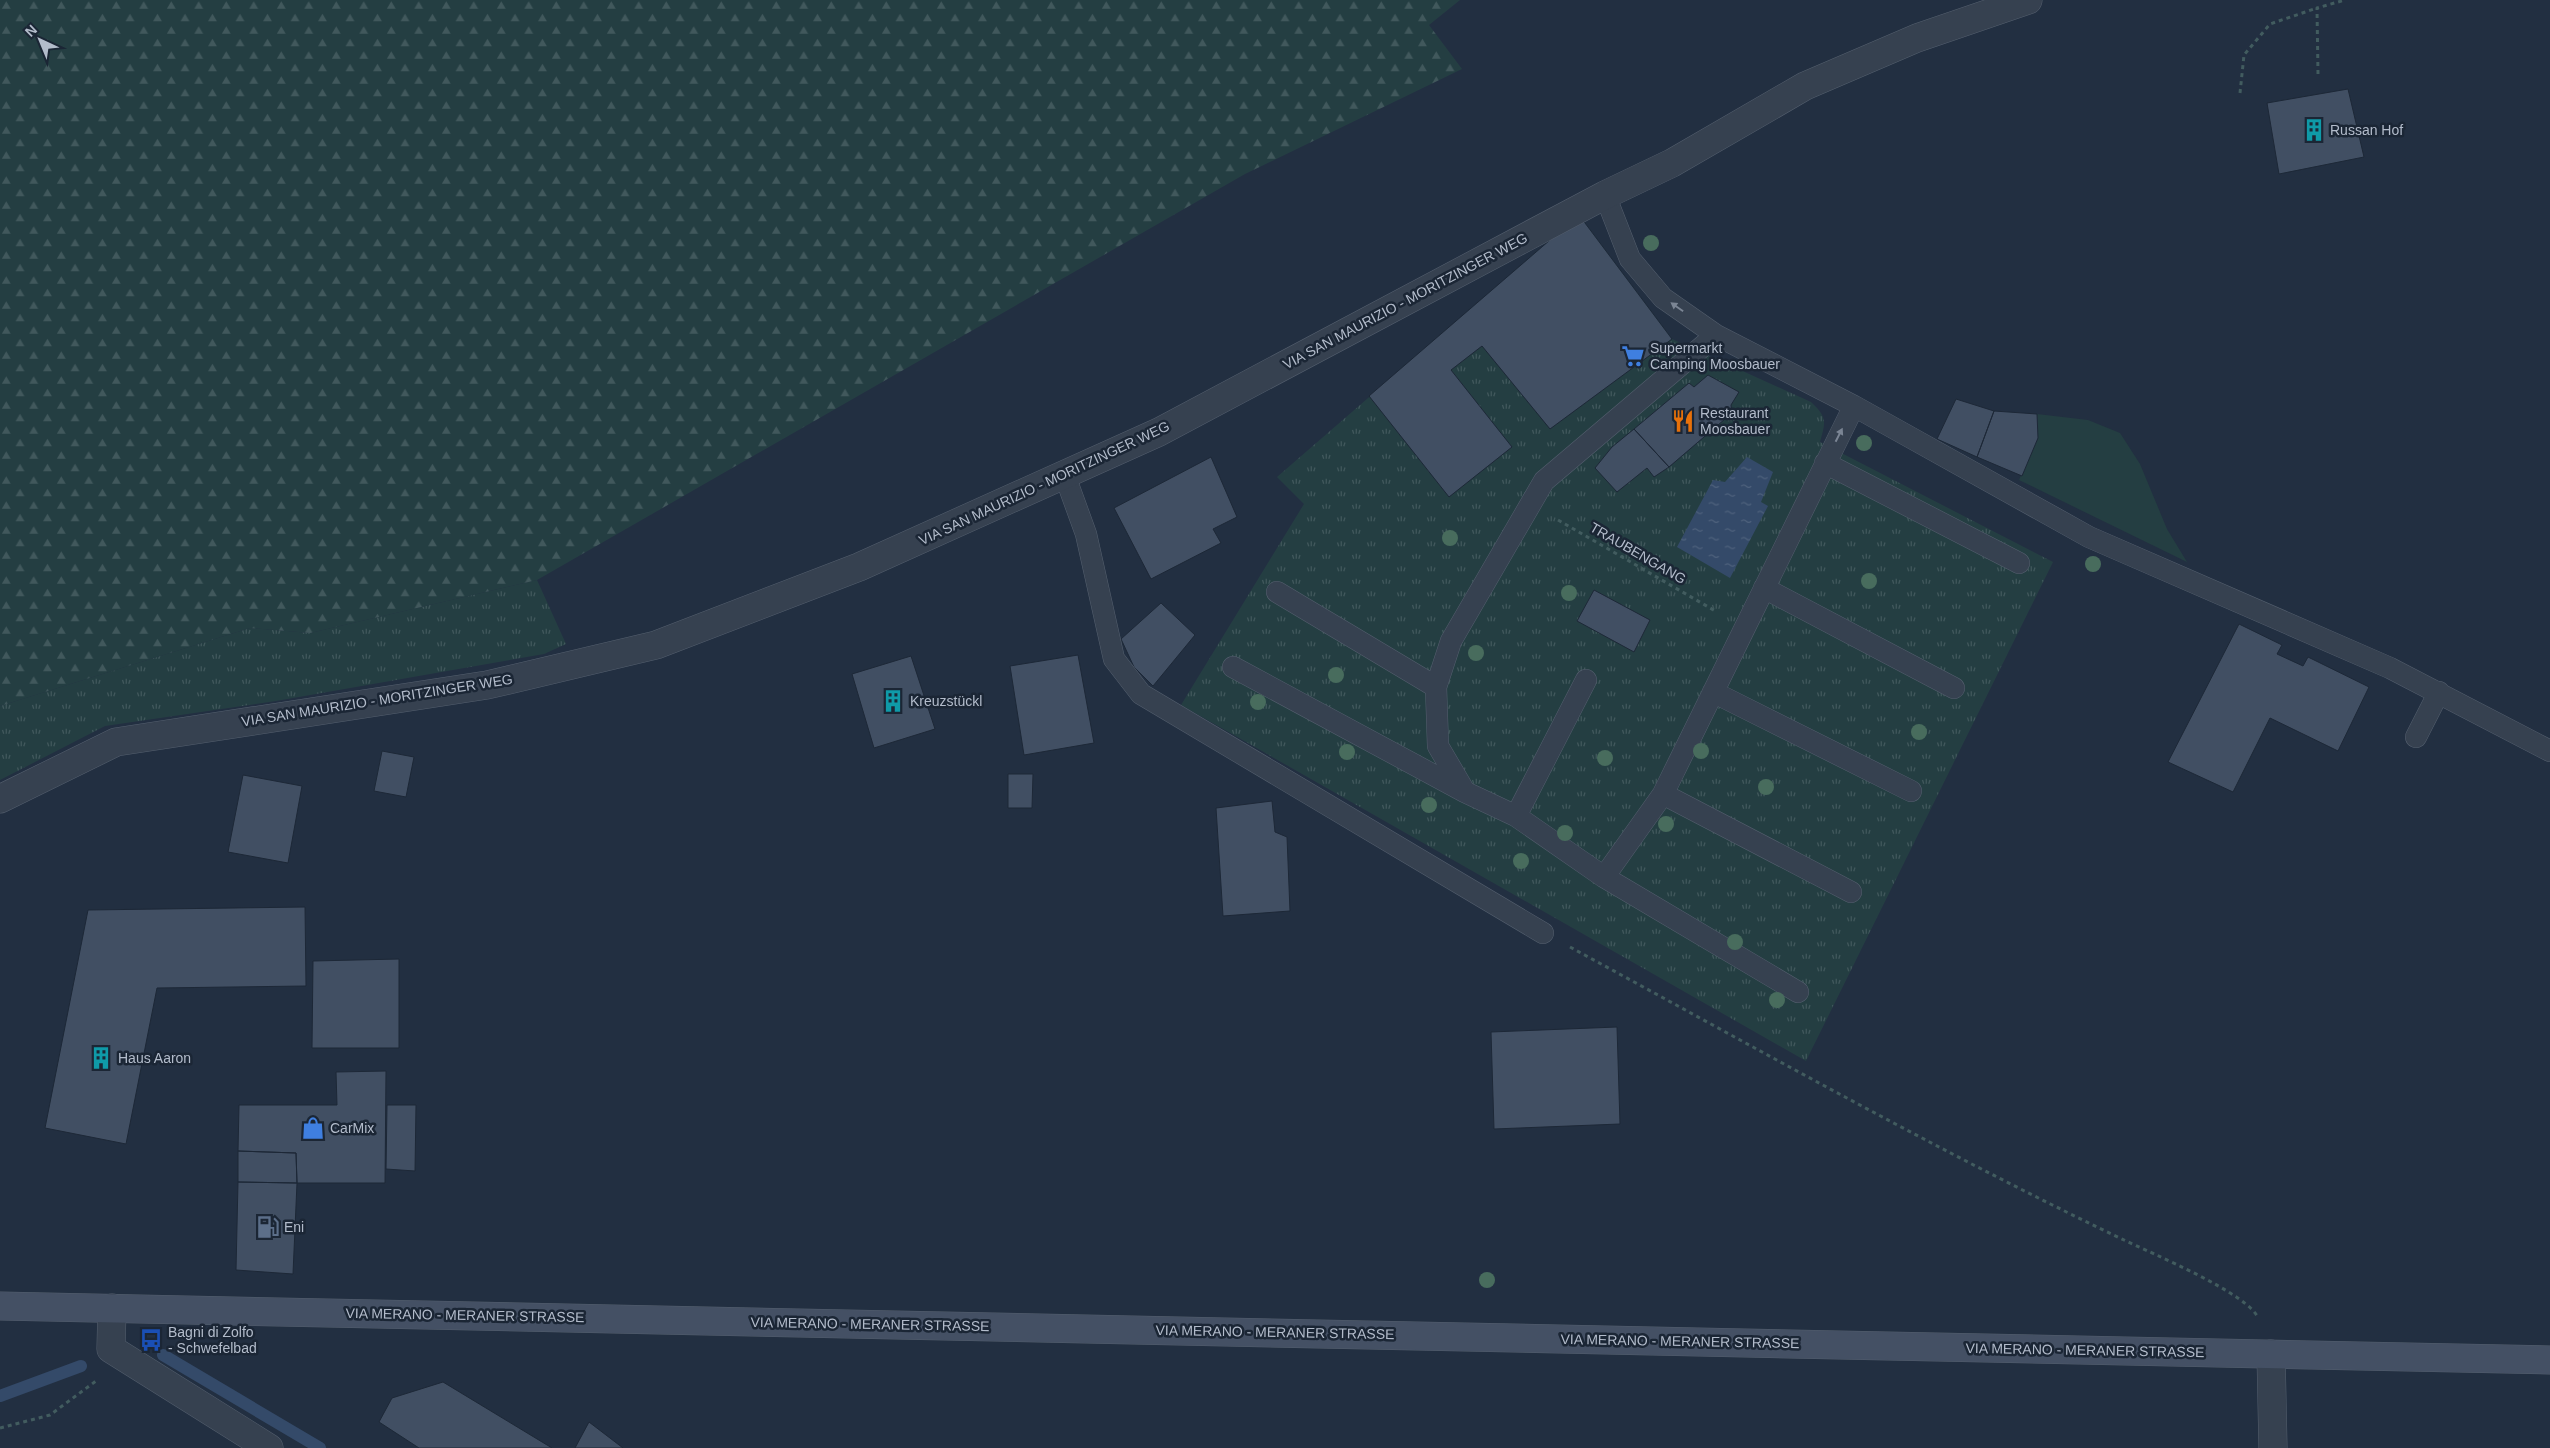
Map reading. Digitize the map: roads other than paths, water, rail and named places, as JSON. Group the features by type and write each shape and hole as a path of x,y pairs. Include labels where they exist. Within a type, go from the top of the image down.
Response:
{"main road":[{"name":"VIA MERANO - MERANER STRASSE","path":"0,1306 2550,1360"}],"street":[{"name":"VIA SAN MAURIZIO - MORITZINGER WEG","path":"0,799 116,742 487,684 656,645 859,567 1065,476 1159,432 1605,194 1672,163 1805,86 1917,38 2028,0"},
{"path":"112,1308 111,1349 269,1448"},
{"path":"2271,1354 2273,1448"}],"lane":[{"path":"1605,194 1630,259 1663,298 1716,335 1854,406 2089,537 2390,668 2550,751"},
{"path":"1466,792 1438,746 1436,686 1451,641 1544,481 1716,335"},
{"path":"1604,876 1663,794 1743,628 1854,406"},
{"path":"1825,463 2019,563"},
{"path":"1065,476 1086,534 1114,660 1141,694 1543,932"},
{"path":"1764,588 1954,688"},
{"path":"1277,592 1436,686"},
{"path":"1233,667 1466,792 1516,816 1604,876 1798,992"},
{"path":"1516,816 1586,680"},
{"path":"1713,692 1911,791"},
{"path":"2416,737 2439,692"},
{"path":"1663,794 1851,892"}],"water":[{"path":"1747,457 1773,472 1761,502 1768,506 1730,578 1677,547 1713,480 1725,482"}],"waterway":[{"path":"163,1355 320,1448"},
{"path":"0,1396 81,1366"}],"place":[{"name":"Russan Hof","path":"2314,130"},
{"name":"Supermarkt Camping Moosbauer","path":"1633,356"},
{"name":"Restaurant Moosbauer","path":"1683,421"},
{"name":"Kreuzstückl","path":"893,701"},
{"name":"Haus Aaron","path":"101,1058"},
{"name":"CarMix","path":"313,1128"},
{"name":"Eni","path":"268,1227"},
{"name":"Bagni di Zolfo - Schwefelbad","path":"151,1340"}]}
